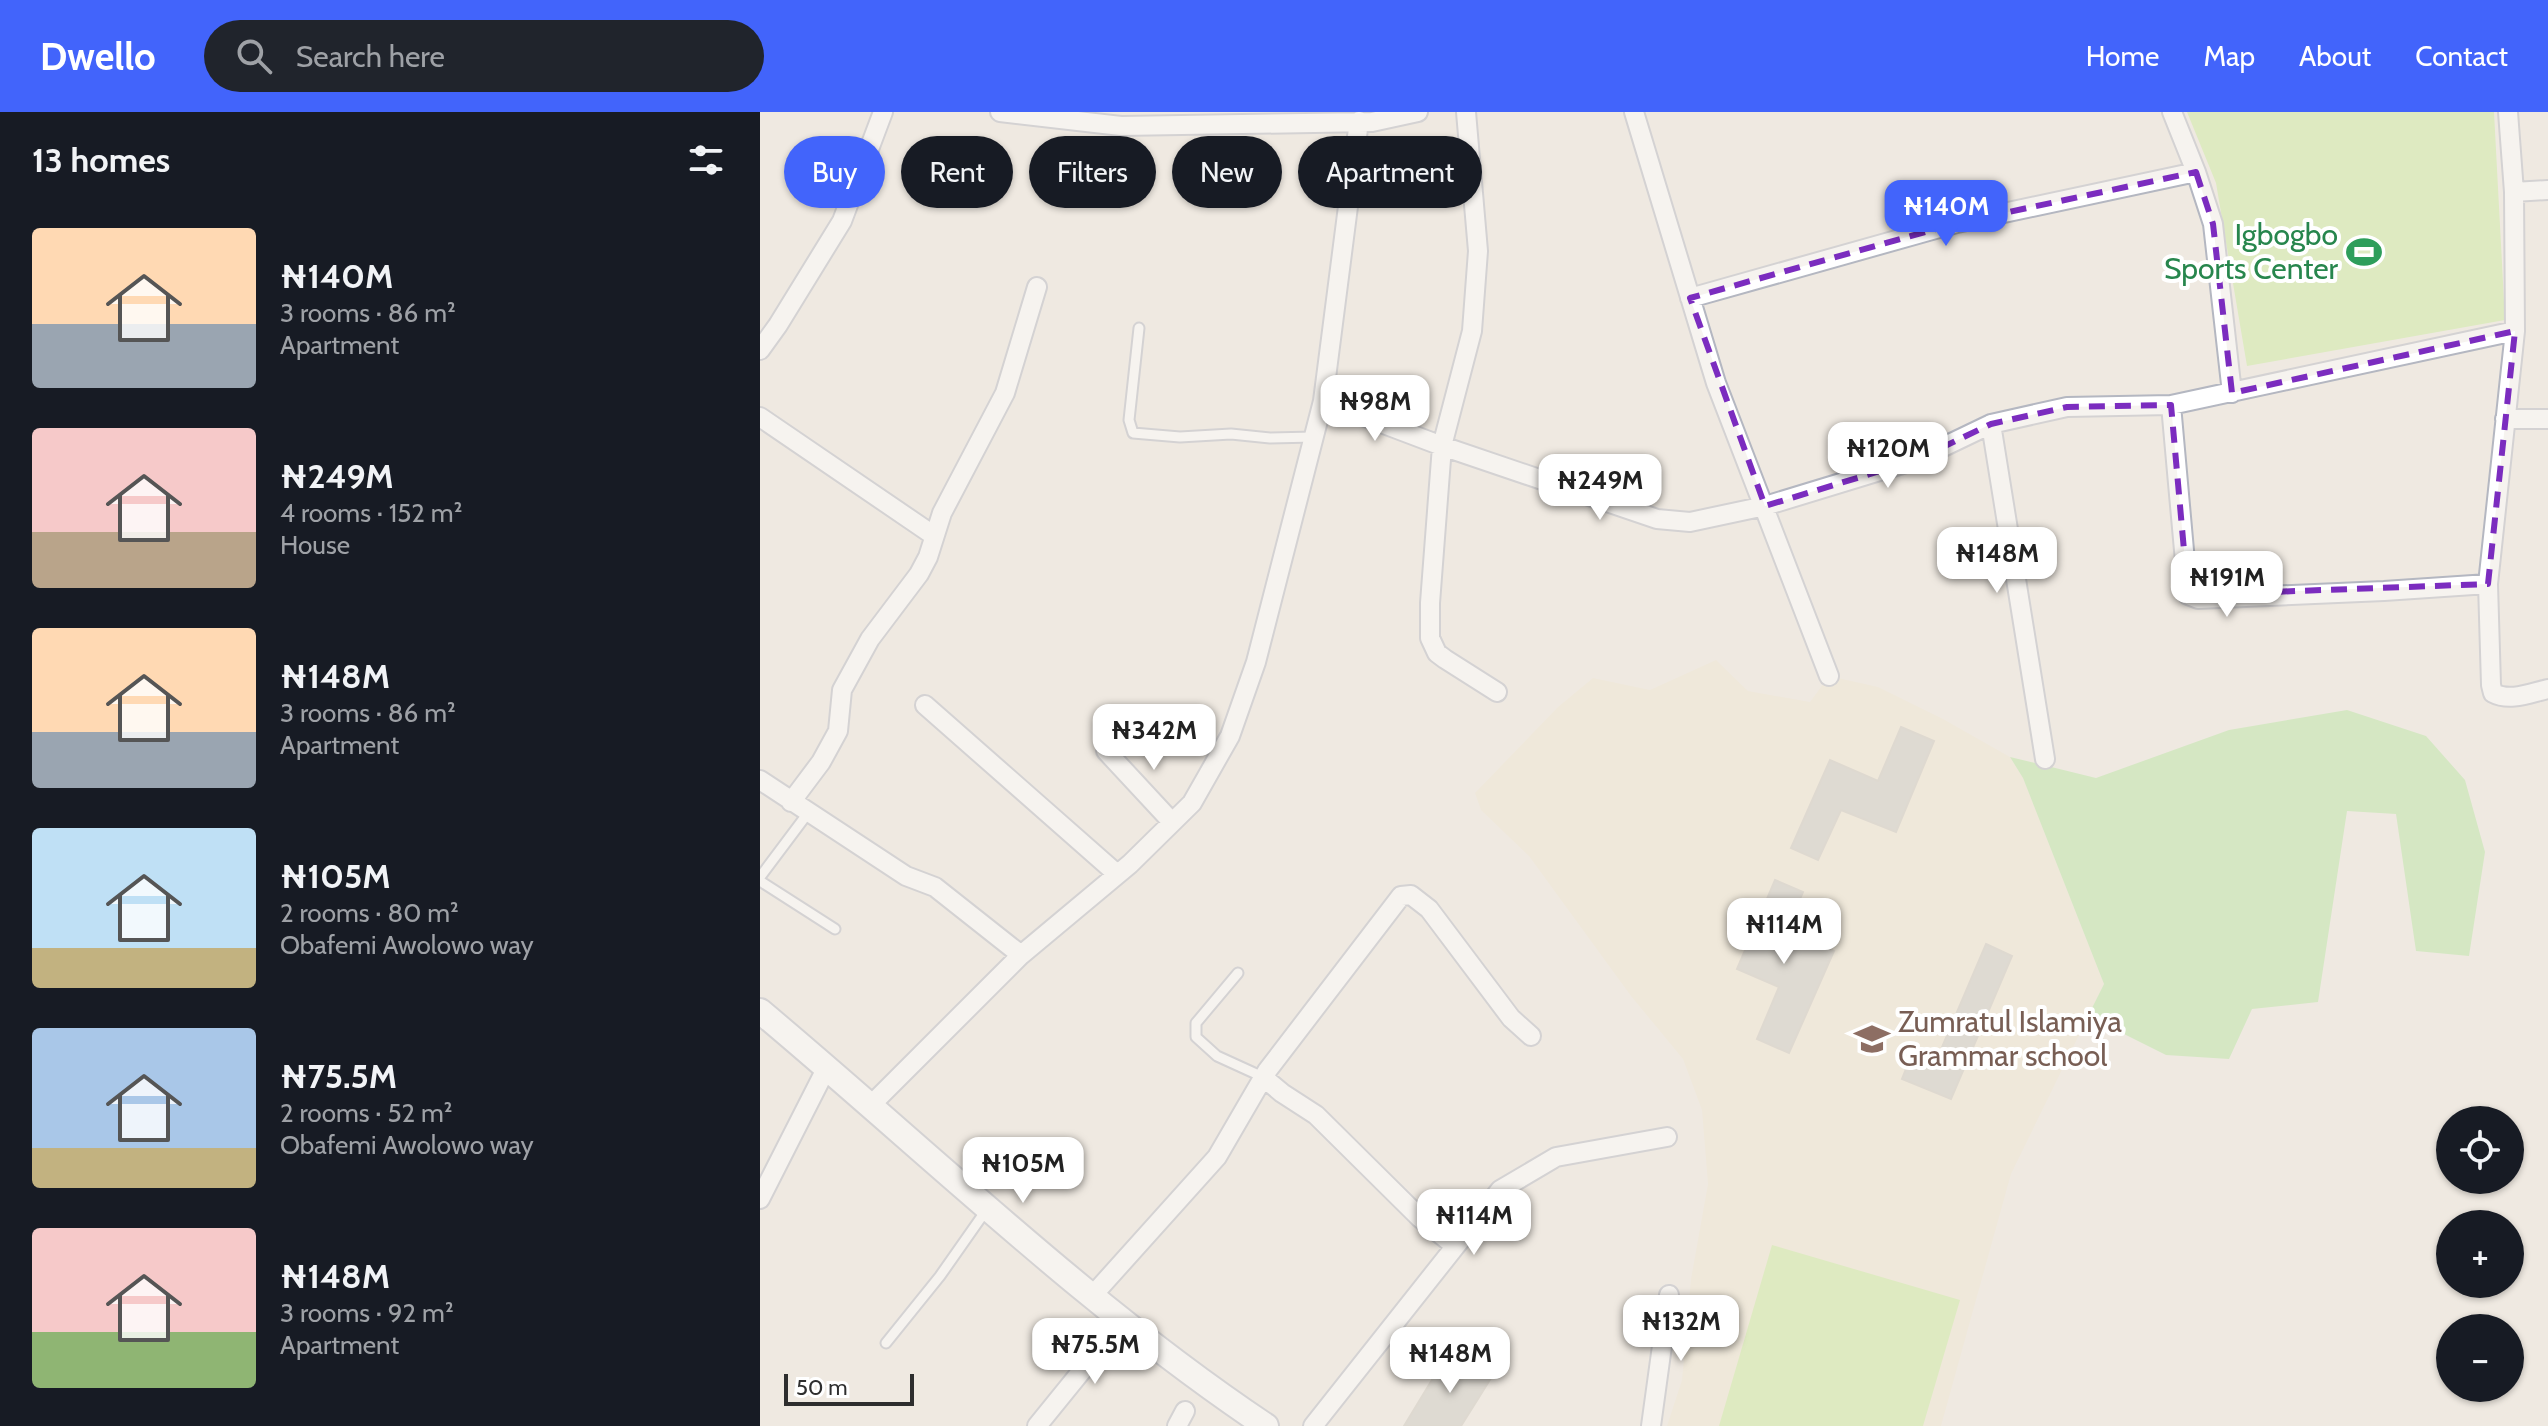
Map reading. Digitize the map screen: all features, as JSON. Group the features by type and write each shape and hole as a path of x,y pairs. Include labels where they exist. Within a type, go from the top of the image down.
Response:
{"main road":[{"path":"760,1011 1123,1320 1203,1384 1266,1426"}],"street":[{"path":"760,350 842,221 883,112"},
{"path":"1000,112 1121,126 1372,122 1418,112"},
{"path":"1466,112 1478,251 1472,331 1442,446 1430,638 1437,653 1497,692"},
{"path":"1634,112 1716,383 1829,676"},
{"path":"2172,112 2213,224 2232,393"},
{"path":"2508,112 2514,192 2515,331 2488,584 2493,693 2518,697 2548,689"},
{"path":"870,1106 1021,955 1117,874 1192,803 1230,736 1256,662 1323,401 1359,121"},
{"path":"1690,298 1957,223 2196,172"},
{"path":"2514,192 2548,190"},
{"path":"791,802 821,762 838,731 842,690 870,639 919,574 933,535 1005,393 1037,287"},
{"path":"1323,401 1442,446 1672,522 1690,522 1765,506 1916,460 1991,424 2067,407 2171,405 2515,331"},
{"path":"2171,405 2188,595 2198,599 2488,584"},
{"path":"760,417 933,535"},
{"path":"2505,419 2548,419"},
{"path":"1991,424 2045,759"},
{"path":"925,705 1117,874"},
{"path":"1106,751 1171,821"},
{"path":"760,780 906,876 935,887 1021,955"},
{"path":"1093,1295 1217,1157 1263,1077 1401,896 1406,894 1429,909 1511,1018 1531,1036"},
{"path":"760,1199 827,1067"},
{"path":"1263,1077 1316,1115 1420,1218 1455,1246"},
{"path":"1313,1426 1500,1190 1556,1157 1667,1137"},
{"path":"1651,1426 1669,1295"},
{"path":"1037,1426 1123,1320"}],"lane":[{"path":"1139,328 1129,420 1133,433 1180,437 1231,434 1270,438 1314,437"},
{"path":"808,813 760,879 835,929"},
{"path":"1238,973 1196,1023 1196,1037 1217,1056 1263,1077"},
{"path":"886,1343 940,1276 989,1207"}],"highlighted area":[{"path":"2196,172 2213,224 2232,393 2515,331 2488,584 2188,595 2171,405 2067,407 1991,424 1916,460 1765,506 1690,298 1957,223"}],"shaded area":[{"name":"Zumratul Islamiya Grammar school","path":"1716,660 1748,691 1810,702 1829,676 1878,687 2010,757 2023,778 2104,984 2011,1174 1941,1426 1667,1426 1682,1380 1691,1279 1708,1184 1702,1110 1683,1059 1631,996 1529,856 1481,810 1475,793 1558,707 1593,678 1650,690"}],"green space":[{"name":"Igbogbo Sports Center","path":"2187,112 2494,112 2505,320 2247,366 2216,183"},
{"path":"2347,710 2426,736 2465,780 2485,852 2469,956 2416,951 2396,814 2347,811 2318,1002 2252,1009 2229,1059 2166,1055 2088,1016 2104,984 2023,778 2010,757 2096,778 2229,730"},
{"path":"1772,1245 1960,1300 1923,1426 1719,1426"}],"building":[{"path":"1901,727 1934,741 1896,832 1841,810 1818,860 1791,848 1830,760 1878,781"},
{"path":"1775,880 1803,892 1786,931 1834,951 1789,1053 1757,1039 1779,987 1737,969"},
{"path":"1986,944 2012,956 1951,1099 1902,1079 1914,1049 1937,1059"},
{"path":"1449,1352 1491,1378 1461,1426 1404,1426"}],"place":[{"name":"Igbogbo Sports Center","path":"2364,252"},
{"name":"Zumratul Islamiya Grammar school","path":"1872,1039"}]}
